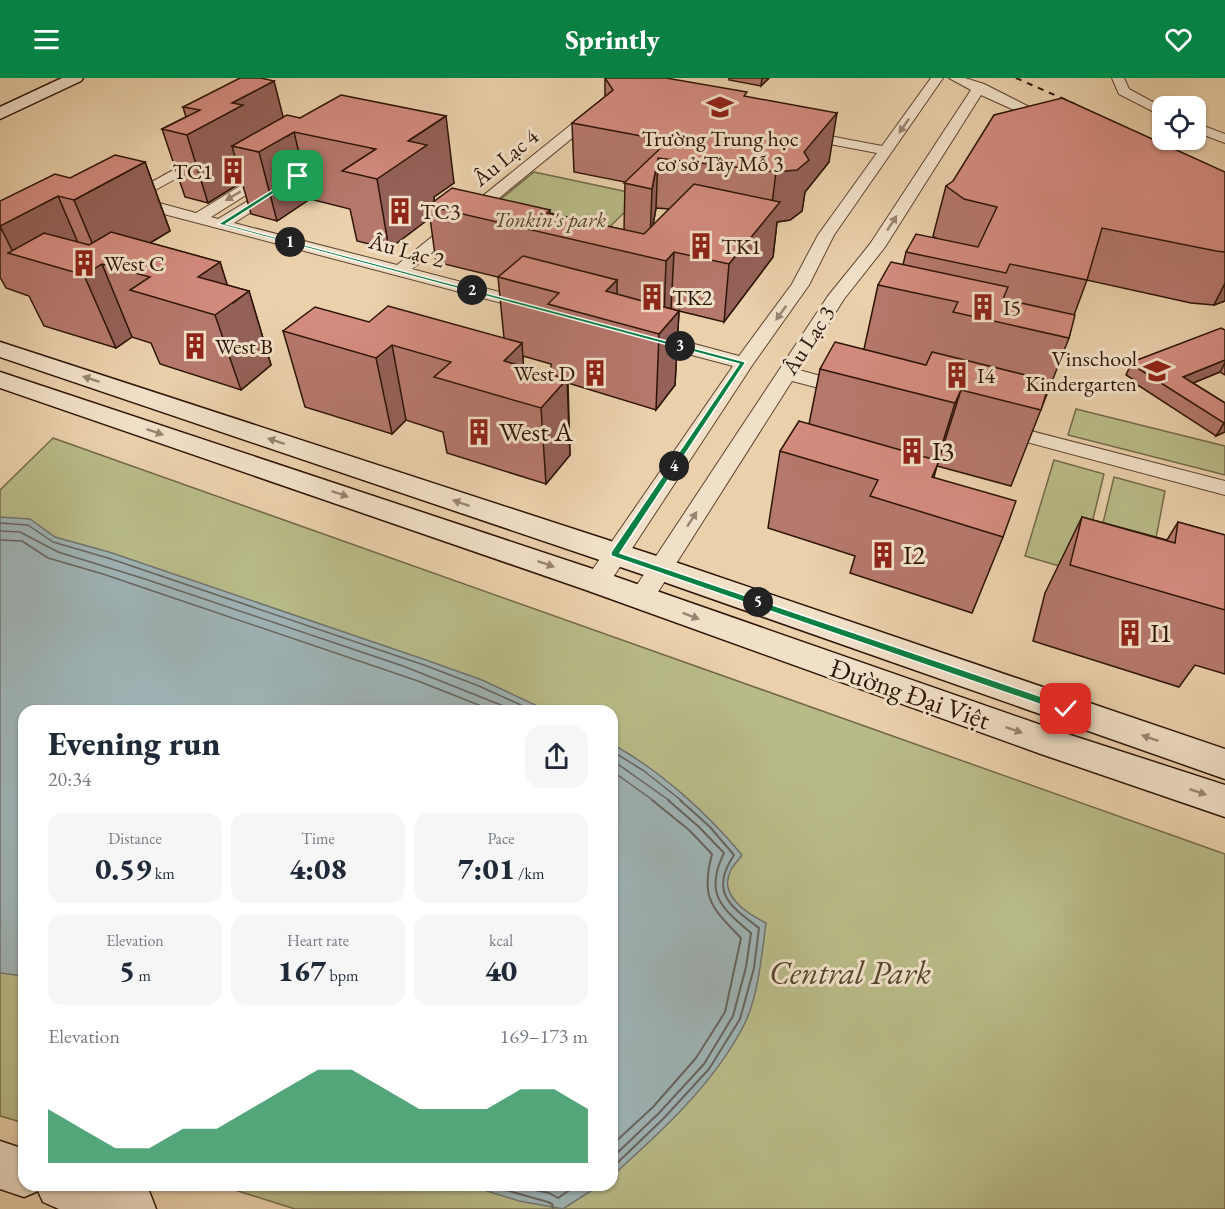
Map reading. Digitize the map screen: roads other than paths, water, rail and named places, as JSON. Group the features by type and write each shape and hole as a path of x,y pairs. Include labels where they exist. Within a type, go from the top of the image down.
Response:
{"street":[{"path":"0,114 75,78"},
{"name":"Âu Lạc 3","path":"606,568 744,363 800,285 825,235 937,78"},
{"path":"955,78 979,87 1066,129"},
{"path":"1118,78 1125,91 1152,106"},
{"name":"Âu Lạc 3","path":"642,597 786,373 837,296 881,240 979,87"},
{"name":"Âu Lạc 4","path":"400,271 610,99"},
{"path":"1206,131 1225,139"},
{"path":"784,132 886,151"},
{"name":"Âu Lạc 2","path":"220,148 118,205 198,218 545,310"},
{"path":"198,218 276,171 288,178 221,224"},
{"path":"629,333 744,363"},
{"path":"0,349 606,568"},
{"path":"786,373 868,395"},
{"path":"0,380 606,568"},
{"path":"975,423 1225,488"},
{"name":"Đường Đại Việt","path":"606,568 661,569 1225,764"},
{"name":"Đường Đại Việt","path":"606,568 642,597 1000,725 1225,801"},
{"path":"0,1165 18,1171"},
{"path":"78,1191 131,1209"}],"water":[{"path":"0,517 30,519 55,537 109,552 426,660 482,680 535,705 18,705 18,975 0,973"},
{"path":"618,748 648,767 682,794 742,855 731,870 728,888 743,909 766,923 759,974 745,1023 733,1045 703,1086 618,1170"},
{"path":"487,1191 591,1191 563,1209 519,1201"}],"railway":[{"path":"1016,78 1075,104"}],"place":[{"name":"Trường Trung học cơ sở Tây Mỗ 3","path":"720,107"},
{"name":"TC1","path":"233,171"},
{"name":"TC3","path":"400,211"},
{"name":"TK1","path":"701,246"},
{"name":"West C","path":"84,263"},
{"name":"TK2","path":"652,297"},
{"name":"I5","path":"983,307"},
{"name":"West B","path":"195,346"},
{"name":"Vinschool Kindergarten","path":"1157,371"},
{"name":"West D","path":"595,373"},
{"name":"I4","path":"957,375"},
{"name":"West A","path":"479,432"},
{"name":"I3","path":"912,451"},
{"name":"I2","path":"883,555"},
{"name":"I1","path":"1130,633"}],"park label":[{"name":"Tonkin's park","path":"550,219"},
{"name":"Central Park","path":"850,972"}]}
